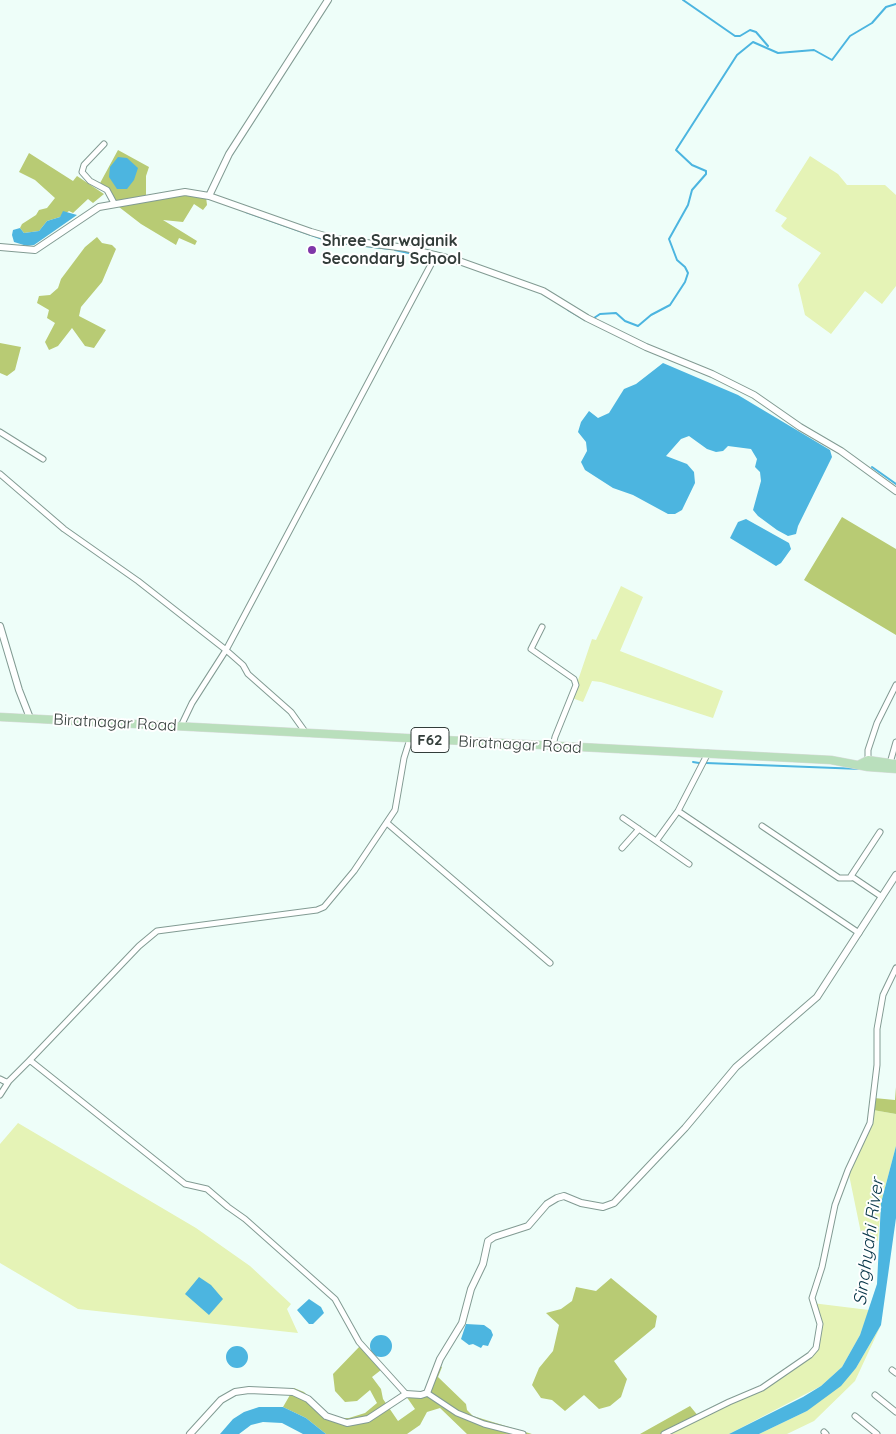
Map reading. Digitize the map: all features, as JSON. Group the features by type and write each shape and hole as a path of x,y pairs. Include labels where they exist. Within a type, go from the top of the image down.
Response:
{"main road":[{"name":"Biratnagar Road","path":"0,717 708,753 868,764"},
{"path":"868,764 894,765"}],"street":[{"path":"209,196 244,130 277,77 309,34 328,0"},
{"path":"104,144 84,164 82,172 90,181 107,190 114,203"},
{"path":"0,246 35,250 88,213 114,203 184,192 209,196 335,239 388,245 484,268 543,291 588,318 754,395 800,427 841,451 896,491"},
{"path":"181,726 192,703 226,650 436,255"},
{"path":"0,432 43,459"},
{"path":"0,474 51,519 158,596 226,650 243,665 248,674 291,712 306,734"},
{"path":"0,626 19,690 30,718"},
{"path":"542,627 531,649 574,679 576,685 553,746"},
{"path":"868,764 868,750 896,685"},
{"path":"0,1095 9,1081 151,934 165,930 324,908 354,871 387,824 399,800 404,758 410,739"},
{"path":"894,765 896,742"},
{"path":"657,840 678,811 708,753"},
{"path":"678,811 859,933"},
{"path":"624,818 689,864"},
{"path":"387,824 550,963"},
{"path":"762,826 839,878 851,878 882,897"},
{"path":"622,848 639,829"},
{"path":"851,878 851,875 880,832"},
{"path":"190,1434 221,1400 235,1392 250,1390 293,1392 308,1399 326,1416 347,1424 368,1419 406,1394 421,1395 427,1392 440,1359 462,1323 471,1288 483,1264 488,1241 494,1237 528,1226 547,1204 557,1198 564,1196 581,1203 603,1207 614,1203 685,1128 736,1067 817,997 896,875"},
{"path":"664,1434 762,1388 804,1360 816,1348 820,1324 812,1298 822,1267 835,1205 872,1116 877,1065 877,1029 883,995 896,968"},
{"path":"28,1061 39,1067 185,1184 207,1189 228,1207 246,1218 335,1299 359,1342 406,1394"},
{"path":"0,1079 6,1082 9,1081"},
{"path":"427,1392 457,1413 484,1424 523,1434"},
{"path":"875,1395 896,1412"},
{"path":"855,1416 877,1434"}],"green space":[{"path":"118,150 149,167 146,176 146,198 174,193 206,197 207,205 203,210 194,204 183,222 163,220 197,241 195,245 179,238 176,245 141,224 119,207 99,185"},
{"path":"29,153 73,181 77,176 104,194 93,203 88,199 73,213 69,211 60,217 47,221 39,231 24,233 20,228 22,224 36,215 39,210 47,208 55,198 35,180 19,172"},
{"path":"810,156 838,174 847,185 885,185 896,195 896,286 882,304 865,291 831,334 805,315 798,285 821,253 784,229 781,226 787,218 775,211"},
{"path":"97,237 102,243 112,245 116,249 102,282 81,307 79,316 106,330 94,348 85,346 72,328 58,346 49,350 45,342 55,323 47,318 49,310 37,303 39,296 50,295 58,288 61,279 85,247"},
{"path":"0,343 21,347 15,370 7,376 0,373"},
{"path":"842,517 896,549 896,635 804,580"},
{"path":"621,586 643,597 620,651 723,691 713,718 601,682 592,681 583,702 572,698 592,639 596,640"},
{"path":"896,1087 896,1114 873,1110 874,1098 895,1100"},
{"path":"873,1110 896,1114 896,1146 881,1203 878,1241 861,1233 848,1170"},
{"path":"18,1123 196,1228 250,1266 291,1304 287,1309 298,1333 78,1309 0,1263 0,1144"},
{"path":"611,1278 657,1316 655,1327 614,1361 627,1379 621,1397 610,1406 599,1409 584,1395 565,1411 552,1400 541,1398 532,1385 539,1368 553,1351 559,1325 546,1313 561,1309 572,1301 576,1287 596,1291"},
{"path":"812,1303 869,1310 860,1335 842,1367 821,1386 729,1434 664,1434 748,1395 816,1348 820,1324"},
{"path":"881,1325 855,1381 814,1421 787,1434 759,1434 807,1411 856,1368"},
{"path":"360,1346 381,1370 372,1377 381,1389 383,1399 398,1421 415,1409 406,1396 421,1398 439,1365 442,1367 438,1377 466,1404 467,1410 473,1416 532,1434 467,1434 440,1408 427,1412 420,1425 407,1434 326,1434 306,1418 283,1407 294,1388 304,1392 325,1413 337,1418 349,1418 365,1413 377,1403 370,1390 357,1401 345,1402 335,1391 333,1374"},
{"path":"690,1406 699,1417 664,1434 640,1434"}],"water":[{"path":"118,157 127,158 138,168 134,180 127,189 117,189 109,177 110,167"},
{"path":"63,211 77,215 34,245 27,246 14,242 13,230 20,228 24,233 39,231 47,221 60,217"},
{"path":"663,363 738,395 830,450 832,457 798,526 796,534 788,536 777,530 753,510 761,481 760,472 755,467 757,459 751,449 728,446 723,451 716,452 707,449 689,436 681,439 666,456 687,464 694,472 695,483 682,510 675,514 668,514 633,495 613,488 585,470 581,462 587,451 586,442 578,432 581,422 589,411 598,418 609,413 624,389 636,384"},
{"path":"746,519 789,543 791,549 781,563 776,566 730,538 738,522"},
{"path":"896,1146 896,1218 881,1325 856,1368 841,1386 807,1411 759,1434 729,1434 803,1397 821,1386 842,1367 860,1335 877,1284 881,1203"},
{"path":"199,1277 211,1285 223,1299 209,1315 185,1294"},
{"path":"309,1299 321,1307 324,1313 313,1324 309,1324 297,1310"},
{"path":"466,1324 484,1325 491,1330 493,1335 488,1346 483,1345 481,1348 473,1344 469,1345 461,1339"},
{"path":"381,1335 389,1338 392,1346 389,1354 381,1357 373,1354 370,1346 373,1338"},
{"path":"237,1346 245,1349 248,1357 245,1365 237,1368 229,1365 226,1357 229,1349"},
{"path":"259,1407 283,1407 306,1418 326,1434 303,1434 282,1423 263,1422 251,1425 239,1434 220,1434 233,1419 244,1412"}],"waterway":[{"path":"683,0 735,36 740,36 750,30 756,32 768,46"},
{"path":"594,318 600,314 616,313 625,321 638,326 651,315 670,305 685,282 688,273 685,267 677,260 669,239 688,205 692,190 706,174 706,171 692,165 676,150 737,55 753,42 778,53 814,50 832,60 850,36 872,23 886,7 896,4"},
{"path":"246,212 331,242 390,249"},
{"path":"395,250 431,258"},
{"path":"568,310 585,320"},
{"path":"872,467 896,484"},
{"path":"693,762 699,763"},
{"path":"706,763 861,769"}],"place":[{"name":"Shree Sarwajanik Secondary School","path":"312,250"}],"water label":[{"name":"Singhyahi River","path":"869,1242"}]}
